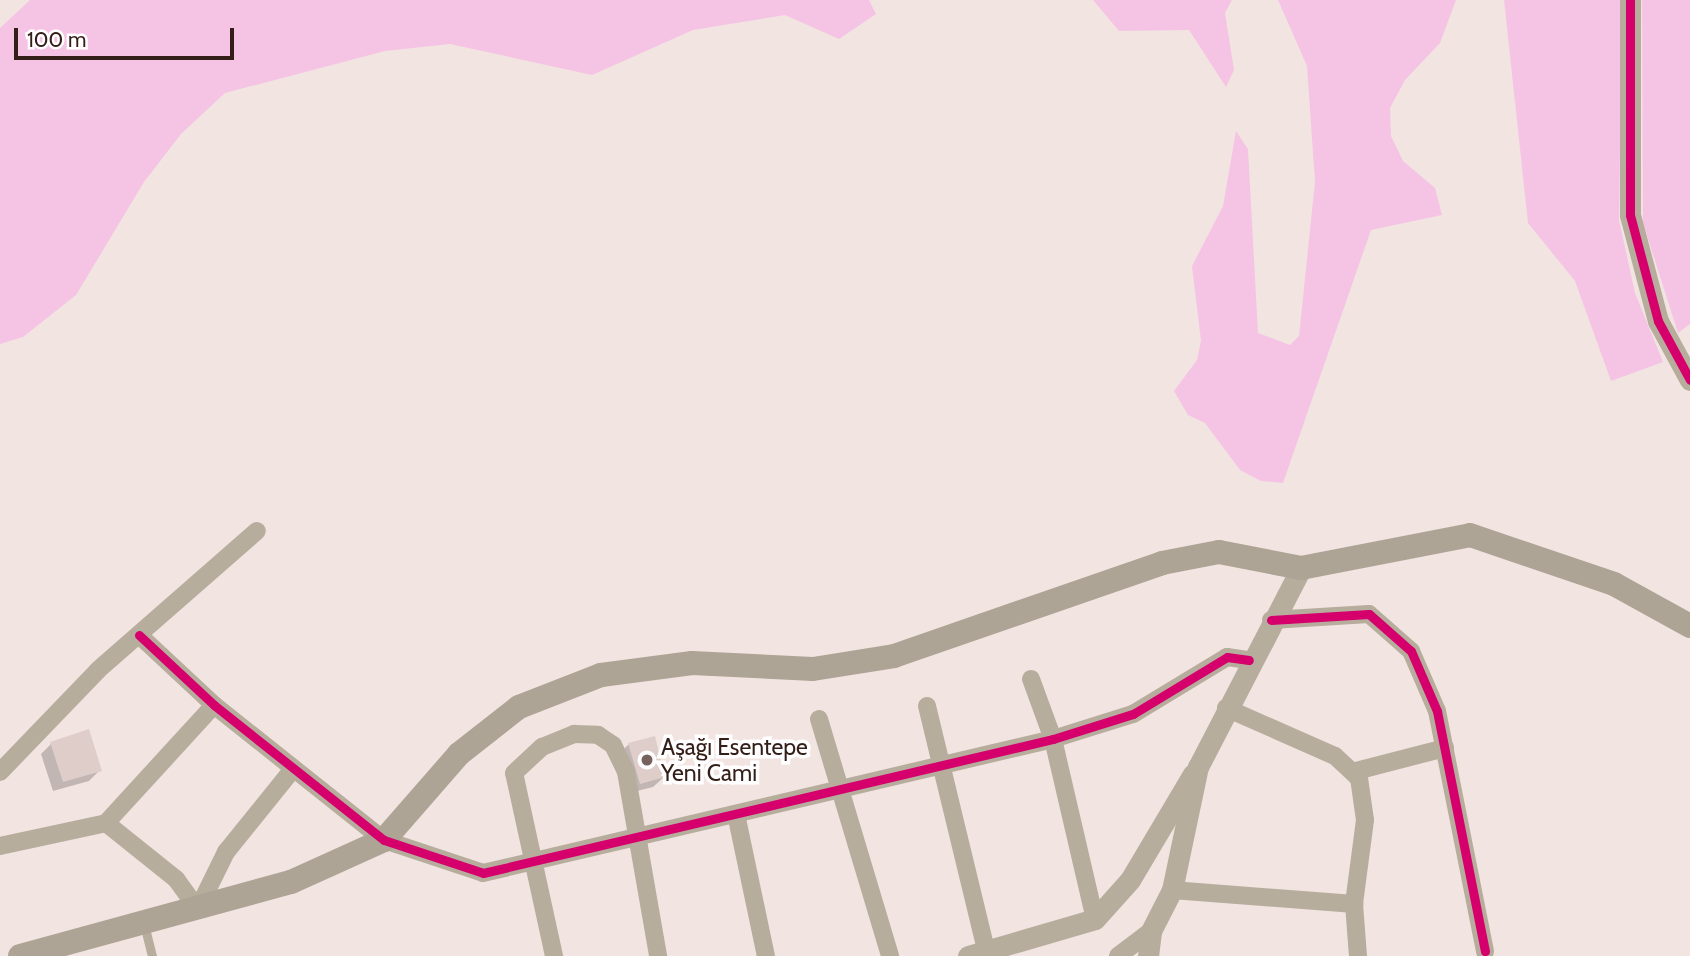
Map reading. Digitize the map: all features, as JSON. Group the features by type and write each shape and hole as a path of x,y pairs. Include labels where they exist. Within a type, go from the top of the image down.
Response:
{"main road":[{"path":"20,956 78,948 144,923 291,882 384,840 458,754 519,707 601,676 692,663 813,669 894,656 1161,563 1219,552 1301,568 1388,547 1470,535 1614,584 1690,626"}],"street":[{"path":"1630,0 1630,215 1649,296 1681,347 1690,380"},
{"path":"0,772 139,635 257,531"},
{"path":"927,706 943,765 977,953 1095,919 1130,880 1198,767 1249,660 1301,568"},
{"path":"1271,620 1349,614 1381,620 1423,673 1445,748 1485,951"},
{"path":"139,635 214,705 384,840 483,873 1053,739 1133,714 1227,657 1249,660"},
{"path":"1031,679 1053,739 1095,919"},
{"path":"0,846 106,823 214,705"},
{"path":"1226,708 1335,755 1356,771 1365,820 1354,904 1358,956"},
{"path":"818,719 890,956"},
{"path":"554,956 514,773 542,747 574,734 598,735 613,745 626,772 658,956"},
{"path":"1356,771 1445,748"},
{"path":"1148,956 1151,931 1172,890 1198,767"},
{"path":"106,823 176,879 198,909 226,852 293,769"},
{"path":"736,814 766,956"},
{"path":"1172,890 1354,904"},
{"path":"1118,956 1151,931"}],"lane":[{"path":"144,923 152,956"}],"shaded area":[{"path":"30,0 869,0 876,14 839,39 785,15 693,30 592,75 450,44 385,51 225,93 181,134 144,182 76,295 23,337 0,344 0,28"},
{"path":"1093,0 1232,0 1225,13 1234,70 1226,87 1189,30 1119,31"},
{"path":"1278,0 1456,0 1440,43 1405,80 1390,108 1391,136 1403,161 1435,188 1442,215 1371,230 1283,483 1261,481 1240,470 1205,423 1188,415 1174,391 1197,360 1201,341 1192,266 1223,206 1236,131 1248,149 1258,333 1290,345 1299,336 1315,182 1307,66"},
{"path":"1504,0 1622,0 1619,220 1635,293 1663,362 1611,381 1575,281 1528,223"},
{"path":"1642,0 1690,0 1690,324 1678,333 1643,223"}],"building":[{"path":"89,729 102,771 63,782 50,742"},
{"name":"Aşağı Esentepe Yeni Cami","path":"655,736 665,777 640,784 628,743"}],"cycle path":[{"path":"1630,0 1630,215 1658,321 1690,380"},
{"path":"1271,620 1369,614 1411,651 1437,711 1485,951"},
{"path":"139,635 214,705 384,840 483,873 1053,739 1133,714 1227,657 1249,660"}],"place":[{"name":"Aşağı Esentepe Yeni Cami","path":"647,760"}]}
